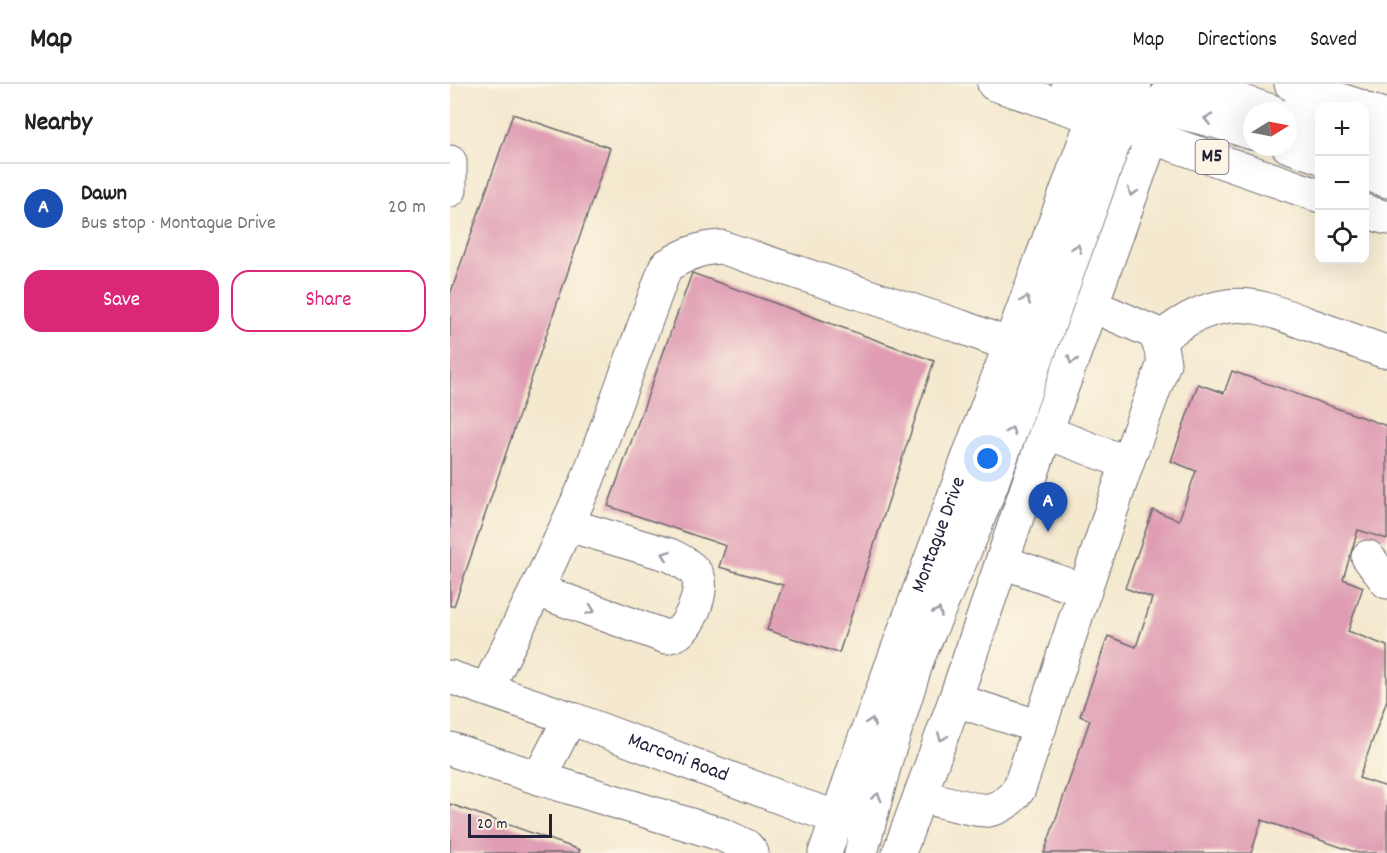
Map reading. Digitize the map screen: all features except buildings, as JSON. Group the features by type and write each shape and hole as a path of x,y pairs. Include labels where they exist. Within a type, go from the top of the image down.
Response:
{"main road":[{"name":"M5","path":"994,84 1162,110 1315,193"},
{"path":"865,841 887,756 919,655 973,532 1016,420 1115,101 1068,84"},
{"path":"1189,84 1244,102"},
{"path":"1291,84 1347,102"},
{"name":"Montague Drive","path":"825,853 1010,345 1115,101"},
{"path":"1369,109 1387,116"},
{"path":"901,846 955,700 1046,432 1162,110 1218,122 1243,130"},
{"path":"1297,120 1315,125"},
{"path":"1369,142 1387,148"},
{"path":"1297,149 1317,156"},
{"path":"450,162 450,190"},
{"path":"1369,174 1387,181"},
{"path":"1369,212 1387,218"},
{"path":"487,689 537,590 587,481 666,266 687,254 705,248 721,247 1010,345"},
{"path":"920,796 987,811 1002,806 1012,799 1018,789 1040,727 1127,463 1164,363 1159,340 1155,333 1091,305"},
{"path":"1159,340 1173,327 1209,309 1242,306 1264,309 1383,351"},
{"path":"1046,432 1127,463"},
{"path":"537,590 666,637 678,633 684,626 698,599 700,582 696,573 685,563 670,555 568,525"},
{"path":"1003,562 1085,591"},
{"name":"Marconi Road","path":"450,677 570,718 792,802 837,816 865,841 901,846"},
{"path":"955,700 1040,727"},
{"path":"539,778 570,718"},
{"path":"450,749 723,835 746,846 753,853"}],"place":[{"name":"Dawn","path":"1048,532"}]}
